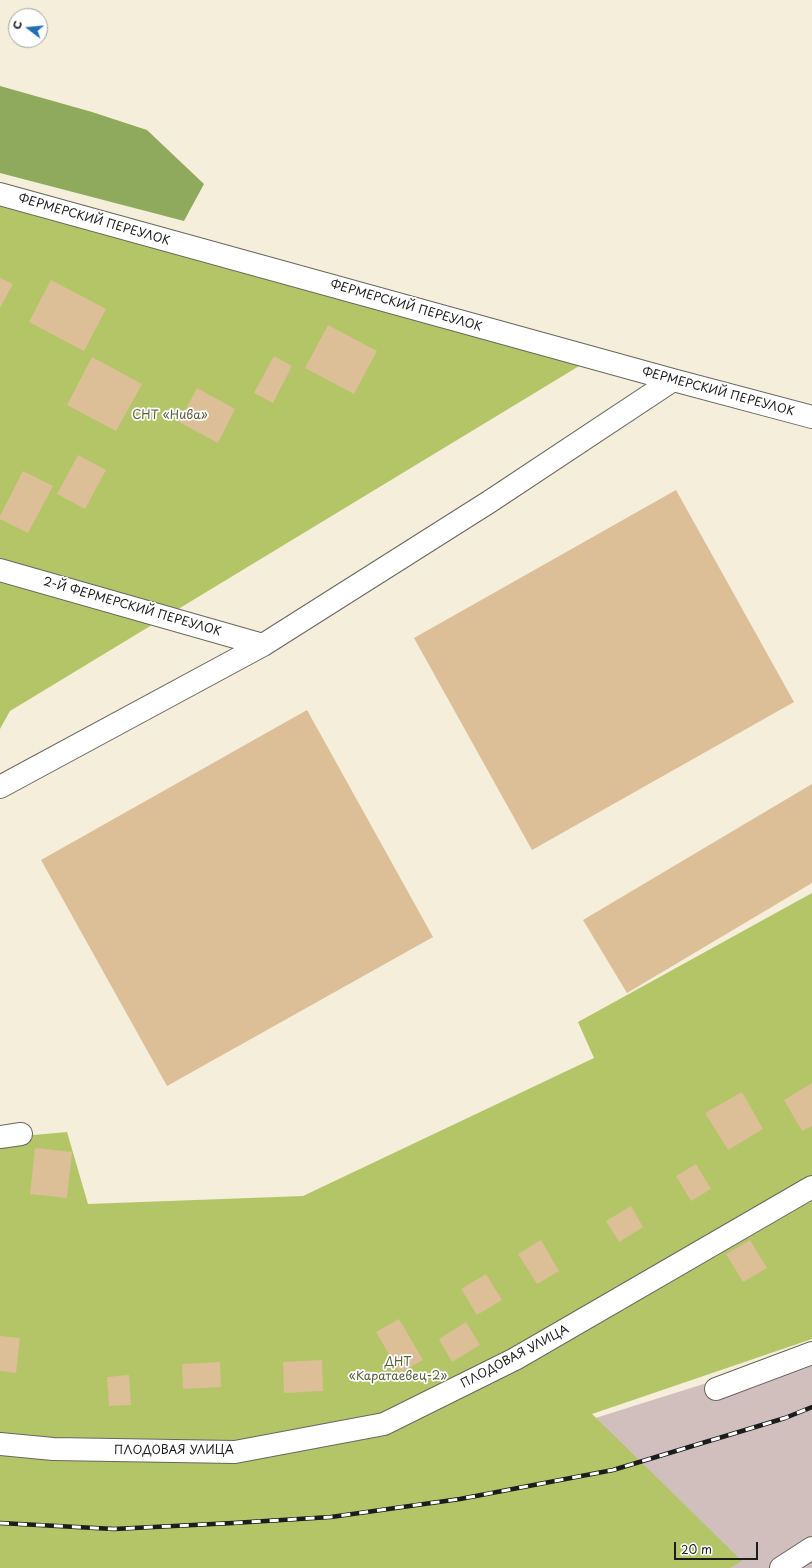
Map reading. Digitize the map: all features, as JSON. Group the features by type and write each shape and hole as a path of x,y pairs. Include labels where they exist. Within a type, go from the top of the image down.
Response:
{"street":[{"name":"ФЕРМЕРСКИЙ ПЕРЕУЛОК","path":"0,194 812,417"},
{"path":"0,787 263,645 482,506 673,380"},
{"name":"2-Й ФЕРМЕРСКИЙ ПЕРЕУЛОК","path":"0,570 263,645"},
{"path":"0,1137 21,1134"},
{"name":"ПЛОДОВАЯ УЛИЦА","path":"0,1444 53,1449 235,1452 384,1424 515,1359 812,1187"},
{"path":"716,1389 812,1353"},
{"path":"781,1568 812,1548"}],"shaded area":[{"path":"812,1350 812,1568 722,1568 589,1420"}],"green space":[{"path":"0,86 92,112 147,130 204,184 184,221 0,173"},
{"name":"СНТ «Нива»","path":"0,194 594,357 10,711 0,729"},
{"name":"ДНТ «Каратаевец-2»","path":"812,893 812,1339 592,1414 742,1561 730,1568 0,1568 0,1138 67,1132 88,1204 303,1196 594,1058 578,1022"}],"building":[{"path":"0,278 13,284 0,308"},
{"path":"51,280 106,309 84,351 29,322"},
{"path":"328,325 377,351 354,394 305,368"},
{"path":"274,356 292,366 273,403 254,393"},
{"path":"92,357 142,384 116,431 67,405"},
{"path":"197,388 235,409 218,443 179,422"},
{"path":"78,455 106,470 85,509 57,494"},
{"path":"23,471 53,486 28,533 0,519 0,516"},
{"path":"676,490 794,702 532,850 414,638"},
{"path":"307,710 433,937 167,1086 41,860"},
{"path":"812,784 812,883 627,993 583,920"},
{"path":"812,1083 812,1126 802,1131 784,1100"},
{"path":"742,1092 763,1129 728,1150 705,1113"},
{"path":"35,1148 72,1152 67,1198 30,1194"},
{"path":"696,1164 711,1189 691,1201 676,1176"},
{"path":"631,1206 643,1227 619,1242 606,1221"},
{"path":"541,1240 559,1271 537,1284 518,1254"},
{"path":"750,1240 767,1268 743,1282 726,1254"},
{"path":"486,1274 502,1300 477,1315 461,1289"},
{"path":"399,1319 423,1360 400,1373 376,1332"},
{"path":"466,1322 480,1345 452,1362 439,1339"},
{"path":"0,1336 20,1338 16,1373 0,1371"},
{"path":"322,1360 323,1391 284,1393 283,1362"},
{"path":"220,1362 221,1387 183,1389 182,1364"},
{"path":"129,1375 131,1405 109,1406 107,1377"}],"railway":[{"path":"0,1523 114,1529 233,1523 331,1517 460,1499 613,1470 785,1418 812,1407"}]}
